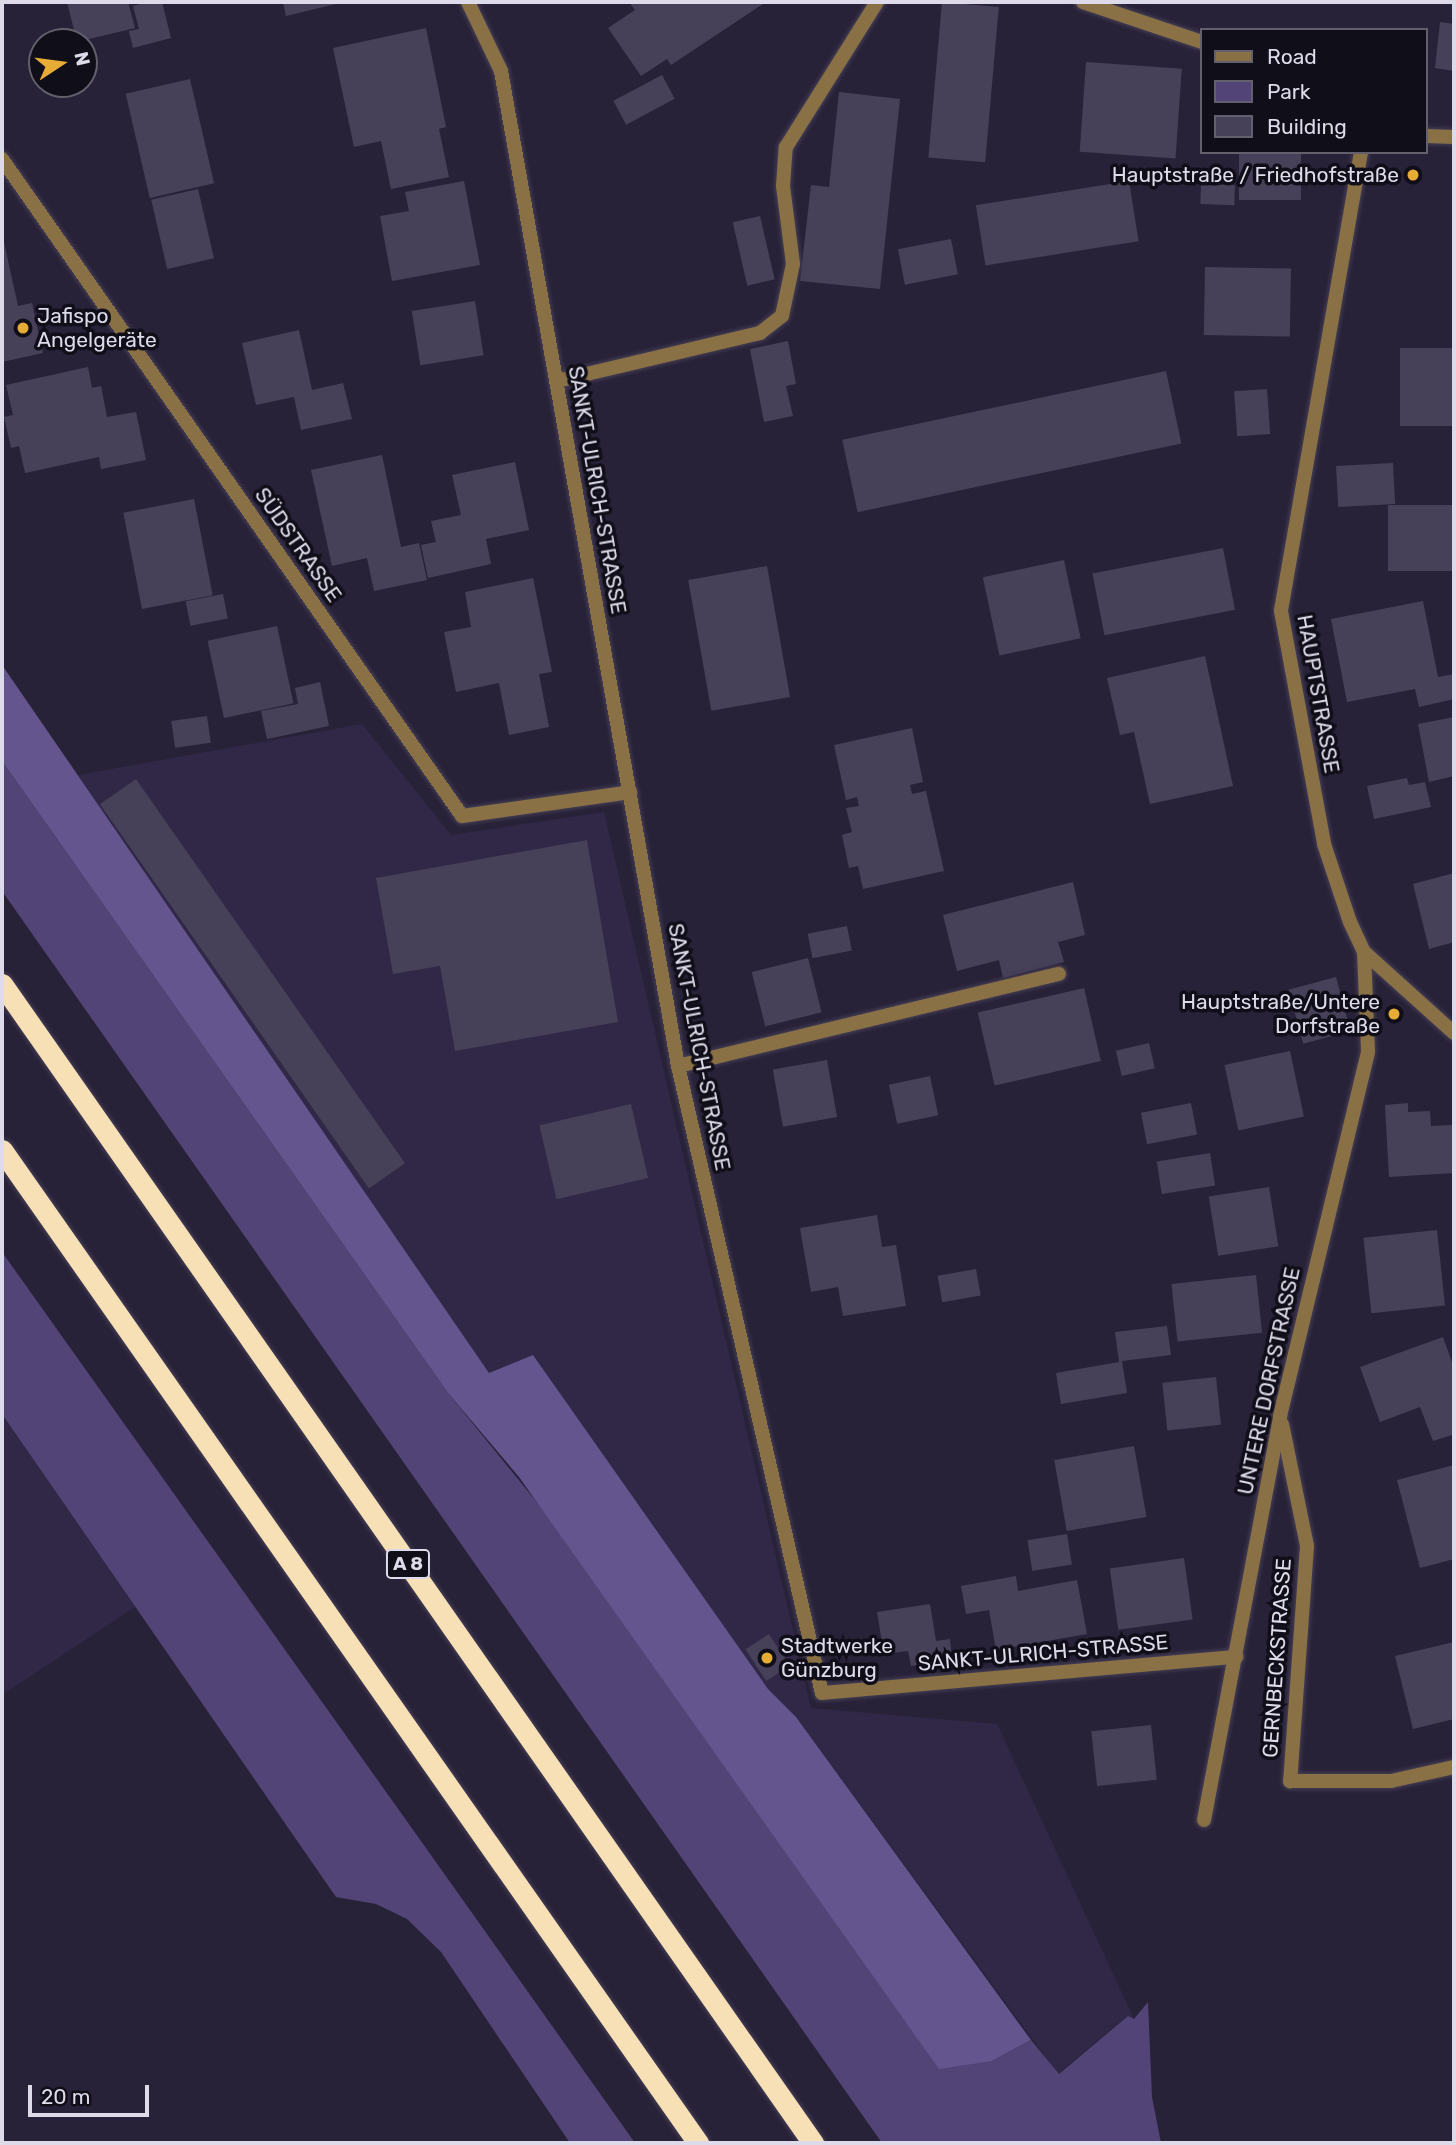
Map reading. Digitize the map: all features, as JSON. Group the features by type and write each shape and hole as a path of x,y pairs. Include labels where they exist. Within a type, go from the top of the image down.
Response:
{"highway":[{"name":"A 8","path":"2,984 813,2143"},
{"path":"2,1150 698,2143"}],"street":[{"name":"SANKT-ULRICH-STRASSE","path":"468,2 501,71 678,1066 822,1693 1236,1657"},
{"path":"556,381 760,333 782,316 793,264 783,186 786,147 877,2"},
{"path":"1083,2 1200,42"},
{"path":"1428,136 1454,136"},
{"name":"HAUPTSTRASSE","path":"1361,154 1281,611 1324,844 1364,952 1454,1033"},
{"name":"SÜDSTRASSE","path":"2,159 462,816 630,792"},
{"name":"UNTERE DORFSTRASSE","path":"1204,1820 1280,1416 1368,1051 1364,952"},
{"path":"678,1066 1059,974"},
{"name":"GERNBECKSTRASSE","path":"1280,1416 1307,1546 1290,1781 1391,1781 1454,1767"}],"shaded area":[{"path":"2,665 489,1373 533,1355 768,1689 796,1717 1031,2040 992,2061 939,2069 519,1477 448,1393 2,761"},
{"path":"362,724 451,835 604,812 811,1708 997,1724 1134,2019 1127,2016 1058,2074 796,1717 768,1690 533,1355 489,1374 78,775"},
{"path":"2,1414 135,1607 2,1695"}],"green space":[{"path":"2,761 448,1393 992,2061 1031,2040 1059,2074 1128,2016 1134,2019 1148,2002 1152,2097 1161,2143 882,2143 2,891"},
{"path":"2,1252 635,2143 570,2143 441,1952 407,1919 376,1904 336,1897 2,1414"}],"building":[{"path":"67,2 128,2 135,28 98,37 98,28 74,28"},
{"path":"162,2 171,38 133,48 129,31 139,29 133,6"},
{"path":"283,2 340,2 340,3 286,16"},
{"path":"629,2 766,2 671,65 667,59 641,76 608,28 635,10"},
{"path":"942,2 999,7 985,162 928,157"},
{"path":"1440,22 1454,24 1454,71 1435,68"},
{"path":"426,28 446,127 439,129 449,177 391,189 381,141 354,147 333,48"},
{"path":"1086,62 1182,69 1175,158 1080,152"},
{"path":"662,75 675,99 626,125 613,101"},
{"path":"190,79 214,183 150,198 126,94"},
{"path":"839,92 900,99 880,289 800,281 811,185 829,187"},
{"path":"1239,154 1301,154 1301,200 1239,200"},
{"path":"464,181 480,265 392,281 380,216 409,211 405,192"},
{"path":"1129,181 1139,241 985,265 976,205"},
{"path":"1201,184 1235,185 1234,205 1200,204"},
{"path":"198,189 214,258 167,269 151,200"},
{"path":"760,216 775,279 747,286 733,222"},
{"path":"2,233 18,306 32,303 43,353 2,362"},
{"path":"951,239 958,274 905,285 898,249"},
{"path":"1205,267 1291,269 1290,336 1204,335"},
{"path":"475,301 484,355 420,365 412,311"},
{"path":"299,330 312,390 343,383 352,419 301,430 294,397 256,405 242,343"},
{"path":"788,341 796,384 786,386 793,416 764,422 750,349"},
{"path":"1400,348 1454,348 1454,426 1400,426"},
{"path":"88,367 92,388 101,386 107,417 136,412 146,460 101,469 99,457 25,473 19,446 11,448 4,417 13,415 6,385"},
{"path":"1166,371 1181,443 858,512 842,440"},
{"path":"1267,389 1270,434 1237,436 1234,391"},
{"path":"382,455 401,547 419,543 427,580 374,591 367,558 332,566 311,470"},
{"path":"515,462 529,530 486,539 491,564 428,578 421,545 436,542 431,521 461,515 452,475"},
{"path":"1393,463 1395,504 1338,507 1336,466"},
{"path":"194,499 213,595 142,609 123,513"},
{"path":"1388,505 1454,505 1454,571 1388,571"},
{"path":"1223,548 1235,610 1104,635 1092,573"},
{"path":"1064,560 1081,638 999,656 983,577"},
{"path":"767,566 790,697 711,711 688,580"},
{"path":"533,578 552,672 539,674 549,727 509,735 499,683 456,692 444,632 471,627 465,592"},
{"path":"223,594 228,619 190,626 186,601"},
{"path":"1423,601 1438,677 1454,674 1454,699 1419,707 1415,689 1347,702 1331,619"},
{"path":"277,626 293,703 224,718 208,641"},
{"path":"1205,656 1233,786 1150,804 1134,732 1120,735 1107,678"},
{"path":"320,682 329,726 267,739 261,711 298,704 295,688"},
{"path":"207,716 211,743 175,748 171,721"},
{"path":"1454,717 1454,776 1429,782 1418,724"},
{"path":"912,728 923,782 910,785 912,794 926,791 944,871 863,889 858,866 849,868 842,835 852,832 846,808 859,806 857,797 846,800 834,745"},
{"path":"1407,778 1409,785 1425,782 1431,807 1374,819 1367,786"},
{"path":"136,779 405,1163 369,1188 100,804"},
{"path":"587,840 618,1022 455,1051 440,966 393,974 376,878"},
{"path":"1454,873 1454,942 1429,949 1413,884"},
{"path":"1073,882 1085,935 1058,942 1064,962 1003,978 999,960 957,971 943,915"},
{"path":"847,926 852,951 813,958 808,934"},
{"path":"808,958 822,1012 765,1026 752,972"},
{"path":"1336,977 1350,1031 1303,1044 1289,990"},
{"path":"1084,988 1101,1061 995,1086 978,1013"},
{"path":"1149,1043 1155,1068 1122,1076 1116,1051"},
{"path":"1290,1051 1304,1117 1238,1130 1224,1065"},
{"path":"827,1060 837,1117 783,1127 773,1070"},
{"path":"930,1076 938,1115 897,1124 889,1085"},
{"path":"1191,1103 1197,1134 1147,1144 1141,1113"},
{"path":"1408,1103 1408,1112 1430,1111 1431,1126 1453,1125 1454,1173 1389,1177 1385,1105"},
{"path":"631,1104 648,1178 557,1199 539,1125"},
{"path":"1210,1153 1215,1186 1162,1194 1157,1161"},
{"path":"1269,1187 1278,1246 1218,1256 1209,1197"},
{"path":"877,1215 882,1247 896,1245 906,1306 843,1316 838,1287 811,1292 800,1228"},
{"path":"1437,1230 1445,1306 1371,1313 1363,1238"},
{"path":"976,1269 981,1296 942,1302 938,1276"},
{"path":"1256,1275 1262,1333 1178,1342 1171,1284"},
{"path":"1167,1326 1171,1355 1122,1361 1127,1393 1061,1404 1056,1373 1119,1362 1115,1332"},
{"path":"1443,1337 1454,1368 1454,1441 1452,1435 1433,1441 1420,1407 1380,1422 1360,1367"},
{"path":"1216,1377 1221,1425 1167,1430 1162,1383"},
{"path":"1134,1446 1147,1517 1067,1531 1054,1460"},
{"path":"1454,1465 1454,1559 1420,1568 1397,1480"},
{"path":"1067,1534 1072,1565 1032,1571 1027,1540"},
{"path":"1184,1558 1193,1619 1118,1630 1110,1568"},
{"path":"1016,1576 1018,1591 1077,1580 1087,1634 996,1650 989,1610 966,1614 961,1586"},
{"path":"930,1604 936,1641 950,1639 952,1660 911,1666 908,1651 884,1654 877,1612"},
{"name":"Stadtwerke Günzburg","path":"769,1634 790,1666 766,1681 746,1649"},
{"path":"1454,1642 1454,1719 1413,1729 1395,1656"},
{"path":"1151,1725 1157,1780 1097,1786 1091,1731"}],"place":[{"name":"Hauptstraße / Friedhofstraße","path":"1413,175"},
{"name":"Jafispo Angelgeräte","path":"23,328"},
{"name":"Hauptstraße/Untere Dorfstraße","path":"1394,1014"},
{"name":"Stadtwerke Günzburg","path":"767,1658"}]}
